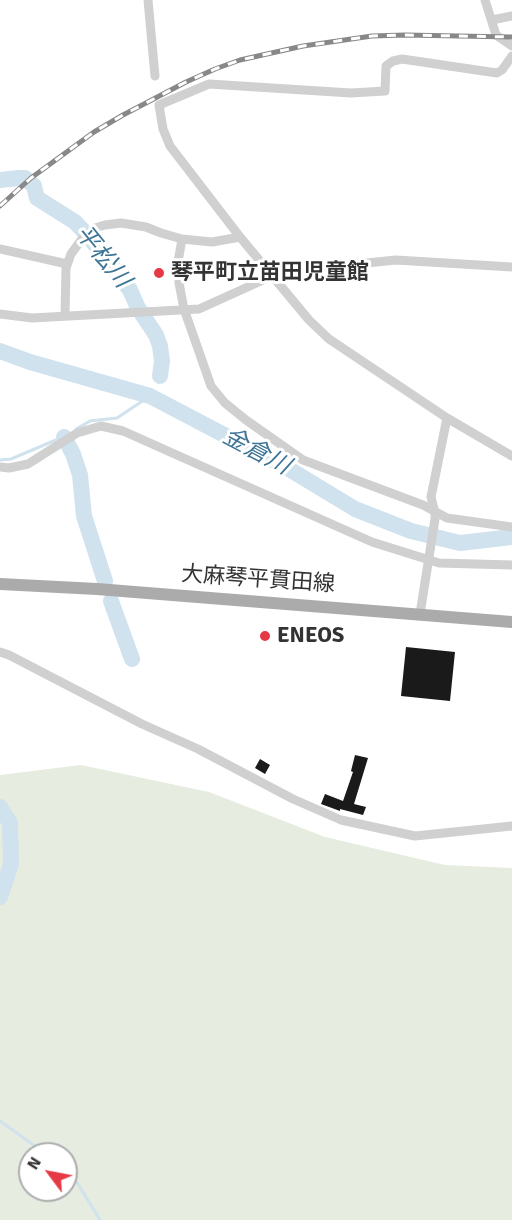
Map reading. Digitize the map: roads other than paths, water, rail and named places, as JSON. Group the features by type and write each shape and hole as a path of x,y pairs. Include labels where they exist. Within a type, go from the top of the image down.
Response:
{"main road":[{"name":"大麻琴平貫田線","path":"0,584 97,589 512,622"}],"street":[{"path":"148,0 155,76"},
{"path":"485,0 496,34 512,46"},
{"path":"492,20 512,16"},
{"path":"512,56 497,74 402,59 393,61 386,66 385,91 351,93 209,84 159,105 163,129 170,146 240,237 309,320 329,339 447,418 512,456"},
{"path":"65,316 67,264 82,239 95,228 121,224 146,226 182,239 212,242 240,237"},
{"path":"182,239 178,262 184,309 211,386 225,403 303,460 423,505 435,516 512,527"},
{"path":"0,249 67,264"},
{"path":"0,314 32,318 199,309 272,276 289,271 396,260 512,267"},
{"path":"420,614 435,516 431,497 447,418"},
{"path":"0,467 9,468 28,464 77,433 101,426 123,431 372,542 429,557 439,563 512,565"},
{"path":"0,652 142,724 198,749 292,799 340,820 415,836 512,826"}],"waterway":[{"name":"平松川","path":"0,180 25,178 34,186 37,198 75,222 90,238 130,290 138,308 156,335 162,361 160,376"},
{"name":"金倉川","path":"0,351 30,362 150,396 289,469 355,509 411,531 460,543 512,537"},
{"path":"76,429 90,421 117,418 150,396"},
{"path":"0,460 11,459 63,437"},
{"path":"64,437 80,475 84,516 105,581"},
{"path":"111,601 132,659"},
{"path":"0,807 10,823 11,864 0,897"},
{"path":"0,1121 29,1142"},
{"path":"78,1184 100,1220"}],"railway":[{"path":"0,206 31,178 94,132 186,82 240,60 303,46 372,36 512,37"}],"place":[{"name":"琴平町立苗田児童館","path":"159,273"},
{"name":"ENEOS","path":"265,636"}]}
